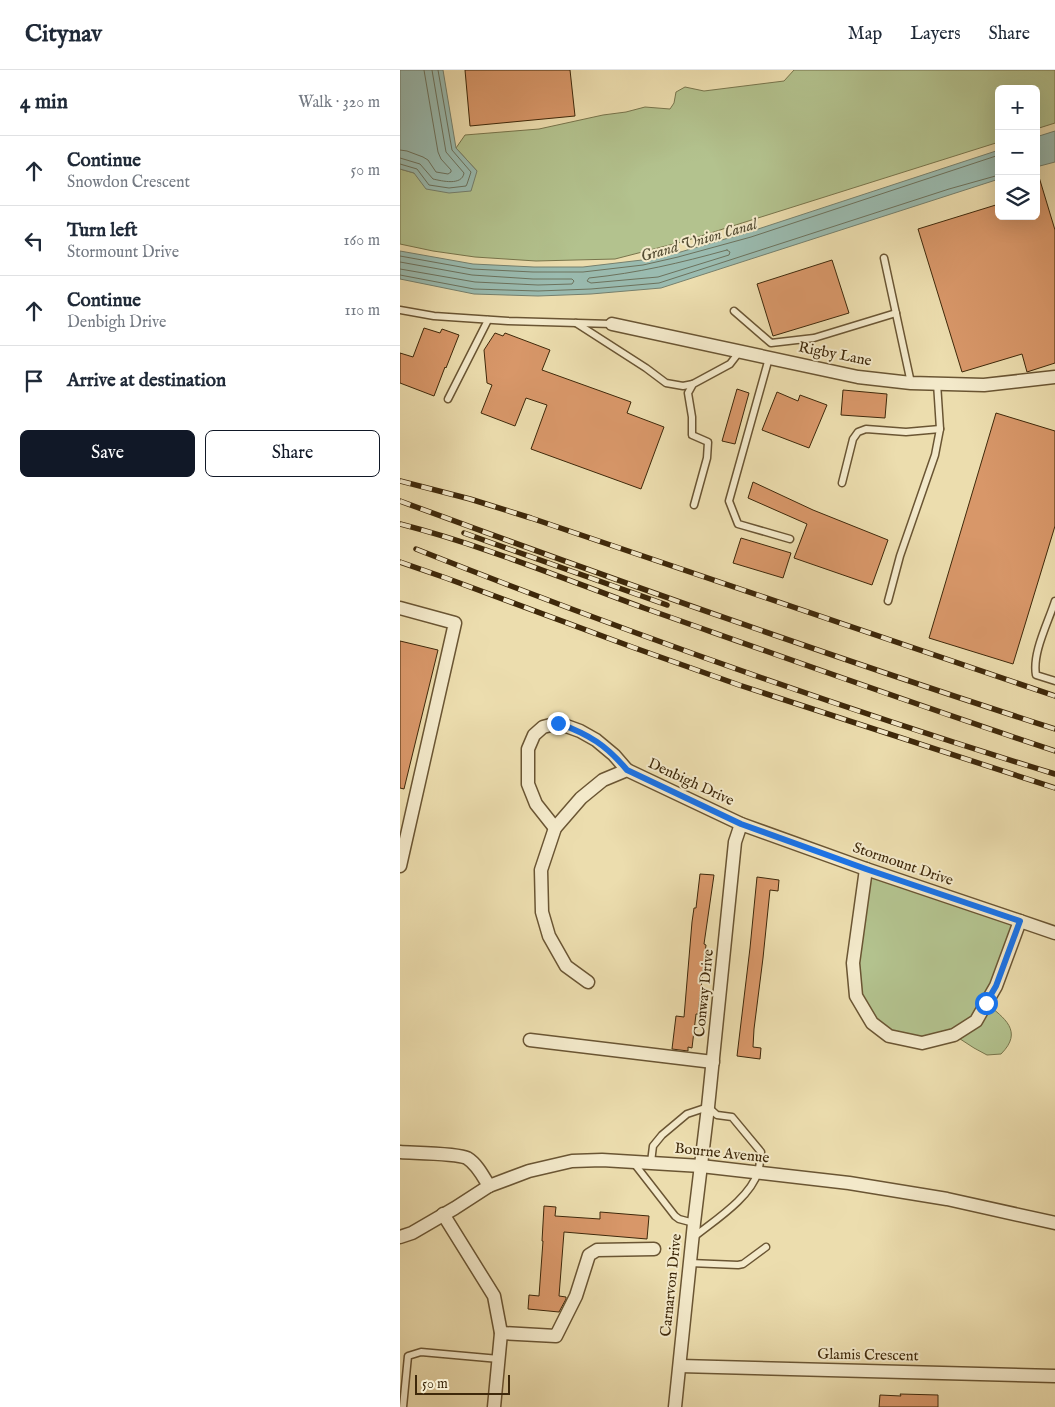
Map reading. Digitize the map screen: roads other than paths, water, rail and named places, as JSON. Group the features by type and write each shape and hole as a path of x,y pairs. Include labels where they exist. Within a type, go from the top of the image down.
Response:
{"street":[{"name":"Rigby Lane","path":"612,324 858,377 911,383 984,384 1055,377"},
{"path":"400,608 455,623 400,866"},
{"name":"Denbigh Drive","path":"555,828 536,804 528,784 528,749 534,736 543,727 558,723 580,731 596,740 614,754 627,770 741,824"},
{"name":"Denbigh Drive","path":"588,982 566,966 548,936 542,912 541,870 555,828 581,798 604,780 627,770"},
{"name":"Stormount Drive","path":"741,824 1055,934"},
{"name":"Conway Drive","path":"701,1166 735,842 741,824"},
{"path":"866,869 853,963 856,996 872,1023 889,1036 922,1043 954,1035 976,1020 996,986 1020,921"},
{"path":"530,1040 713,1062"},
{"path":"400,1152 465,1157 474,1164 489,1186"},
{"name":"Bourne Avenue","path":"400,1237 412,1233 489,1186 529,1171 572,1162 602,1160 701,1166 849,1182 1055,1223"},
{"name":"Carnarvon Drive","path":"675,1407 701,1166"},
{"path":"443,1214 494,1296 502,1333 494,1407"},
{"path":"502,1333 556,1336 576,1296 589,1255 597,1250 654,1249"},
{"name":"Glamis Crescent","path":"680,1366 1055,1376"}],"lane":[{"path":"884,258 911,383"},
{"path":"400,310 434,316 488,320 612,324"},
{"path":"734,311 771,343 814,338 896,313"},
{"path":"448,399 488,320"},
{"path":"576,323 666,383 683,386 693,384 730,364 740,351"},
{"path":"769,358 729,500 738,524 790,539"},
{"path":"888,601 900,556 935,455 940,429 937,383"},
{"path":"693,384 688,393 692,417 692,435 708,442 707,458 694,505"},
{"path":"842,483 853,439 858,432 866,429 906,432 940,429"},
{"path":"1055,602 1036,655 1035,666 1036,675 1055,681"},
{"path":"651,1162 653,1146 662,1135 687,1114 708,1107 717,1115 732,1117 762,1152 758,1172 750,1188 738,1201 692,1238"},
{"path":"632,1162 675,1216 694,1223"},
{"path":"690,1263 743,1264 766,1246"},
{"path":"404,1407 408,1356 421,1352 499,1359"}],"water":[{"path":"400,70 443,70 456,148 477,171 471,191 449,193 426,189 414,173 400,169"},
{"path":"1055,131 1055,162 1040,166 1040,136"},
{"path":"995,151 995,180 661,288 538,296 474,294 400,279 400,251 473,264 583,267 642,260 677,253 749,232"}],"railway":[{"path":"400,481 470,499 531,518 1055,696"},
{"path":"400,501 726,618 890,675 1055,729"},
{"path":"400,524 492,552 644,608 1055,751"},
{"path":"464,533 667,605"},
{"path":"416,549 574,610 733,668 894,723 1055,774"},
{"path":"400,562 739,685 1055,788"}],"water label":[{"name":"Grand Union Canal","path":"699,241"}]}
